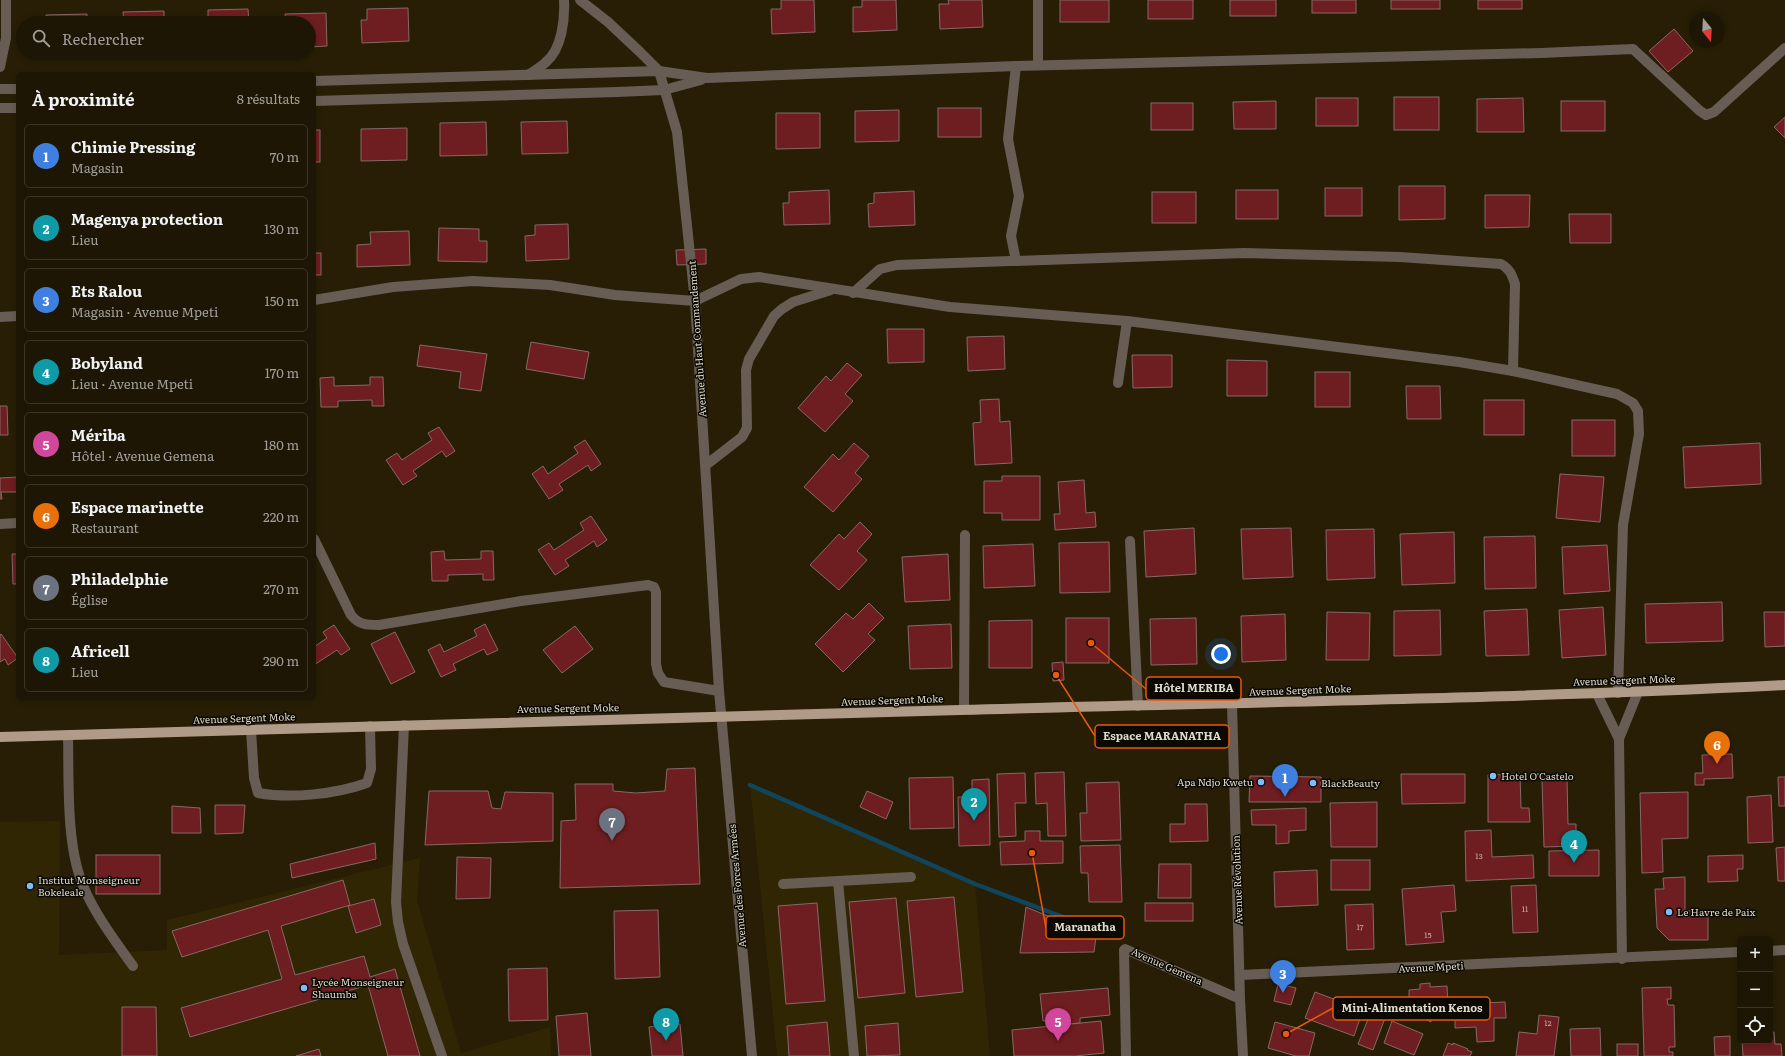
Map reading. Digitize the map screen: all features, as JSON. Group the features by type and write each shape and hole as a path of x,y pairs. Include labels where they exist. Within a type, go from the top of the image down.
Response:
{"main road":[{"name":"Avenue Sergent Moke","path":"0,738 404,724 1597,694 1785,685"}],"street":[{"path":"0,67 6,38 6,0"},
{"path":"528,75 547,62 555,50 565,18 564,0"},
{"name":"Avenue du Haut Commandement","path":"580,0 608,22 658,71 677,132 695,301 721,716"},
{"path":"1038,0 1038,66"},
{"path":"316,81 658,71 707,78 1016,66 1540,54 1633,49 1706,115 1714,112 1785,48"},
{"path":"1016,66 1008,139 1019,196 1011,236 1016,261"},
{"path":"316,101 452,98 664,90 707,78"},
{"path":"0,89 16,89"},
{"path":"0,108 16,108"},
{"path":"853,293 880,269 888,267 1016,261 1244,253 1400,257 1501,264 1508,268 1515,284 1513,371"},
{"path":"316,300 393,287 473,281 550,284 615,295 695,301 741,279 765,278 832,290 950,307 1127,321 1435,359 1513,371 1617,394 1632,403 1638,411 1639,434 1623,525 1618,693"},
{"path":"706,465 742,437 747,428 746,370 749,359 774,316 793,302 832,290"},
{"path":"0,317 16,316"},
{"path":"1118,383 1127,321"},
{"path":"0,524 16,523"},
{"path":"964,709 965,535"},
{"path":"1130,541 1138,706"},
{"path":"316,543 351,615 357,622 367,625 380,625 522,602 648,585 654,587 656,592 656,664 658,673 664,682 719,691"},
{"path":"1622,958 1619,739 1638,692"},
{"path":"1597,694 1619,739"},
{"name":"Avenue Révolution","path":"1232,704 1243,1056"},
{"name":"Avenue des Forces Armées","path":"721,716 752,1056"},
{"path":"404,724 396,902 398,922 403,944 442,1056"},
{"path":"251,730 254,778 258,793 278,797 348,790 367,783 371,769 370,726"},
{"path":"68,735 72,840 82,883 106,928 133,966"},
{"path":"783,884 911,877"},
{"path":"838,881 854,1056"},
{"name":"Avenue Gemena","path":"1126,1056 1125,949 1240,998"},
{"path":"1773,951 1785,950"},
{"name":"Avenue Mpeti","path":"1240,975 1737,952"}],"shaded area":[{"path":"750,785 975,884 990,1056 777,1056"},
{"name":"Lycée Monseigneur Shaumba","path":"60,821 59,955 167,950 167,920 420,858 417,900 461,1053 550,1027 551,1056 0,1056 0,822"}],"building":[{"path":"781,0 814,0 815,32 772,34 771,9 781,9"},
{"path":"862,0 896,0 897,30 853,32 853,7 862,7"},
{"path":"948,0 982,0 983,27 940,29 939,4 949,4"},
{"path":"1060,0 1109,0 1109,22 1060,22"},
{"path":"1148,0 1193,0 1193,19 1148,19"},
{"path":"1230,0 1276,0 1276,16 1230,16"},
{"path":"1312,0 1356,0 1356,13 1312,13"},
{"path":"1391,0 1440,0 1440,9 1391,9"},
{"path":"1478,0 1522,0 1522,9 1478,9"},
{"path":"408,8 409,41 362,43 361,20 367,20 367,9"},
{"path":"248,9 248,16 208,16 208,10"},
{"path":"164,11 164,16 123,16 123,12"},
{"path":"326,13 327,46 316,47 316,16 285,16 285,14"},
{"path":"87,14 87,16 46,16"},
{"path":"1674,29 1693,51 1668,72 1649,51"},
{"path":"1394,97 1439,97 1439,130 1394,130"},
{"path":"1316,98 1358,98 1358,126 1316,126"},
{"path":"1523,98 1524,132 1477,132 1477,99"},
{"path":"1276,101 1276,129 1234,129 1233,102"},
{"path":"1561,101 1605,101 1605,131 1561,131"},
{"path":"1151,103 1193,103 1193,130 1151,130"},
{"path":"938,108 981,108 981,137 938,137"},
{"path":"899,110 899,141 855,142 855,111"},
{"path":"776,113 820,113 820,148 776,149"},
{"path":"1785,117 1785,138 1774,127"},
{"path":"567,121 568,153 522,154 521,122"},
{"path":"486,122 487,155 440,156 440,123"},
{"path":"407,128 407,160 361,161 361,129"},
{"path":"316,130 320,130 320,162 316,162"},
{"path":"1399,186 1445,186 1445,219 1399,220"},
{"path":"1325,188 1362,188 1362,216 1325,216"},
{"path":"829,190 830,224 784,225 783,203 789,203 789,192"},
{"path":"1236,190 1278,190 1278,219 1236,219"},
{"path":"914,191 915,225 869,227 868,204 874,203 874,193"},
{"path":"1152,192 1196,192 1196,223 1152,223"},
{"path":"1485,195 1530,195 1529,227 1485,228"},
{"path":"1569,214 1611,214 1611,243 1570,243"},
{"path":"568,224 569,259 526,261 525,236 535,235 535,225"},
{"path":"439,228 479,229 479,241 487,241 487,262 438,261"},
{"path":"409,231 410,265 357,267 357,245 371,244 370,232"},
{"path":"706,249 706,264 677,265 676,250"},
{"path":"316,253 321,253 321,275 316,275"},
{"path":"887,329 924,329 924,362 888,363"},
{"path":"1004,336 1005,369 968,371 967,337"},
{"path":"531,342 589,352 584,379 526,369"},
{"path":"420,345 487,354 481,391 459,388 461,372 417,366"},
{"path":"1132,355 1172,355 1172,387 1133,388"},
{"path":"1227,360 1267,361 1267,396 1227,396"},
{"path":"847,363 862,375 845,394 853,401 825,432 798,408 826,376 831,381"},
{"path":"1315,372 1350,372 1350,407 1315,407"},
{"path":"334,377 334,386 370,385 370,377 383,377 384,406 372,406 372,400 338,401 338,407 321,407 320,378"},
{"path":"1406,386 1440,386 1441,419 1407,419"},
{"path":"999,399 1000,422 1010,421 1012,463 975,465 973,423 981,422 980,400"},
{"path":"1484,400 1524,400 1524,435 1484,435"},
{"path":"0,406 7,406 8,435 0,435"},
{"path":"1572,420 1615,420 1615,456 1572,456"},
{"path":"439,427 455,451 446,457 442,451 413,471 417,476 403,485 386,460 397,453 402,460 432,440 428,433"},
{"path":"585,440 601,464 591,471 588,465 559,484 563,490 549,499 532,474 543,466 548,474 578,453 574,447"},
{"path":"854,443 869,456 855,473 862,479 833,512 804,487 833,454 839,460"},
{"path":"1760,443 1761,484 1685,488 1683,447"},
{"path":"1560,474 1604,477 1600,522 1556,518"},
{"path":"1002,476 1040,476 1040,520 1002,520 1002,513 984,513 984,481 1002,481"},
{"path":"16,477 16,492 1,492 2,499 0,499 0,478"},
{"path":"1084,480 1086,513 1095,512 1096,527 1055,530 1054,514 1060,514 1058,482"},
{"path":"591,516 607,540 597,547 594,541 565,560 569,566 555,575 538,550 549,543 554,550 584,530 580,523"},
{"path":"860,522 872,534 857,551 867,560 839,590 810,565 839,534 844,539"},
{"path":"1194,528 1196,574 1146,577 1144,531"},
{"path":"1291,528 1293,577 1243,579 1241,529"},
{"path":"1374,529 1375,578 1327,580 1326,530"},
{"path":"1454,532 1455,583 1402,585 1400,534"},
{"path":"1535,536 1536,588 1485,589 1484,537"},
{"path":"1109,542 1110,592 1060,593 1059,543"},
{"path":"1033,544 1035,586 984,588 983,546"},
{"path":"1607,545 1610,591 1564,594 1562,547"},
{"path":"444,551 445,560 481,559 481,551 493,551 494,580 483,580 483,574 448,575 448,581 432,581 431,552"},
{"path":"12,554 16,554 16,584 13,584"},
{"path":"948,554 950,600 905,602 902,557"},
{"path":"1722,602 1723,641 1646,643 1645,604"},
{"path":"869,603 884,618 868,634 875,640 843,672 815,644 846,613 853,619"},
{"path":"1603,607 1606,655 1562,658 1559,610"},
{"path":"1527,609 1529,655 1486,656 1484,611"},
{"path":"1440,610 1441,655 1394,656 1394,611"},
{"path":"1327,612 1370,613 1369,660 1326,660"},
{"path":"1764,612 1785,612 1785,646 1765,647"},
{"path":"1285,614 1286,660 1242,662 1241,616"},
{"path":"1066,618 1109,618 1109,663 1066,663"},
{"path":"1196,618 1197,664 1151,665 1150,619"},
{"path":"1032,620 1032,668 989,668 989,621"},
{"path":"485,624 498,650 487,655 484,649 453,664 456,670 441,677 428,650 440,644 444,652 477,636 474,630"},
{"path":"951,624 952,668 910,669 908,626"},
{"path":"334,625 350,649 341,655 337,650 316,664 316,646 327,638 323,632"},
{"path":"575,626 593,649 562,673 543,650"},
{"path":"395,632 415,672 391,684 371,644"},
{"path":"1,634 16,655 16,659 8,665 5,659 0,662"},
{"path":"1063,662 1064,680 1053,681 1052,663"},
{"path":"1732,754 1733,778 1704,779 1704,785 1695,785 1695,773 1703,773 1702,755"},
{"path":"695,768 700,884 560,888 561,821 576,820 575,784 613,784 613,791 636,793 665,791 667,769"},
{"path":"1064,772 1066,836 1048,836 1047,803 1036,804 1035,773"},
{"path":"1025,773 1026,803 1015,803 1016,836 999,837 997,774"},
{"path":"1401,774 1465,774 1465,803 1402,804"},
{"path":"1520,774 1521,808 1529,808 1530,822 1488,822 1488,775"},
{"path":"1250,776 1321,777 1321,802 1249,802"},
{"path":"953,777 954,828 910,829 909,778"},
{"path":"1778,777 1785,777 1785,806 1779,806"},
{"path":"989,779 990,845 959,846 958,797 972,797 972,780"},
{"path":"1567,779 1568,824 1576,824 1576,846 1544,847 1542,780"},
{"path":"1119,782 1121,840 1081,841 1080,813 1087,813 1086,783"},
{"path":"429,791 488,791 492,808 501,809 505,792 553,793 553,841 425,845"},
{"path":"867,791 893,802 886,819 860,807"},
{"path":"1688,792 1688,838 1662,839 1663,872 1642,873 1640,793"},
{"path":"1771,795 1773,842 1748,843 1747,797"},
{"path":"1377,802 1377,847 1331,847 1330,803"},
{"path":"1185,804 1207,804 1208,841 1170,842 1170,824 1185,824"},
{"path":"215,805 245,805 243,833 215,834"},
{"path":"172,806 200,808 201,833 172,833"},
{"path":"1306,808 1306,830 1289,831 1289,843 1276,844 1276,825 1252,825 1251,810"},
{"path":"1491,830 1492,857 1533,855 1534,878 1466,881 1465,831"},
{"path":"1025,831 1040,831 1040,841 1063,841 1063,863 1001,865 1000,842 1025,841"},
{"path":"375,843 376,859 292,878 290,864"},
{"path":"1120,845 1122,902 1089,902 1088,873 1081,873 1080,846"},
{"path":"1785,847 1785,881 1778,881 1776,848"},
{"path":"1599,850 1599,876 1549,876 1549,851"},
{"path":"96,855 160,855 160,894 96,894"},
{"path":"1743,855 1743,869 1737,869 1738,881 1708,882 1708,856"},
{"path":"457,857 491,858 490,898 456,899"},
{"path":"1331,860 1370,860 1370,890 1331,890"},
{"path":"1159,864 1191,864 1191,898 1158,898"},
{"path":"1317,870 1318,905 1275,907 1274,872"},
{"path":"1685,877 1685,911 1708,911 1708,940 1669,940 1657,928 1655,889 1664,889 1663,878"},
{"path":"343,880 350,905 281,926 295,975 364,956 370,977 395,969 420,1056 388,1056 368,985 190,1037 181,1008 282,979 268,930 182,957 172,931"},
{"path":"1454,885 1456,911 1441,912 1444,942 1406,945 1402,889"},
{"path":"1536,885 1538,932 1513,933 1511,886"},
{"path":"954,897 963,992 916,997 907,901"},
{"path":"896,898 905,993 858,998 849,902"},
{"path":"374,899 381,925 356,933 348,906"},
{"path":"817,903 825,1001 786,1004 778,906"},
{"path":"1145,903 1193,903 1193,921 1145,921"},
{"path":"1373,904 1374,949 1347,950 1345,905"},
{"path":"1026,907 1096,936 1094,952 1020,953"},
{"path":"658,910 660,977 615,979 614,911"},
{"path":"547,968 548,1020 509,1021 508,969"},
{"path":"1430,983 1430,987 1447,986 1448,1008 1431,1009 1431,1022 1417,1015 1417,1004 1409,1004 1409,990 1420,989 1420,984"},
{"path":"1278,984 1296,988 1291,1005 1274,1001"},
{"path":"1671,987 1671,999 1667,999 1668,1005 1674,1005 1675,1047 1669,1047 1669,1052 1673,1052 1673,1056 1644,1056 1642,988"},
{"path":"1108,988 1110,1015 1080,1018 1080,1023 1066,1024 1066,1019 1043,1021 1040,994"},
{"path":"1315,992 1363,1010 1354,1036 1305,1018"},
{"path":"1505,1002 1506,1018 1494,1018 1494,1041 1477,1042 1476,1027 1455,1028 1455,1010 1481,1009 1481,1003"},
{"path":"122,1007 156,1007 157,1056 122,1056"},
{"path":"1371,1012 1385,1018 1373,1050 1358,1044"},
{"path":"587,1013 591,1056 559,1056 556,1016"},
{"path":"1539,1015 1559,1017 1554,1056 1516,1056 1519,1032 1537,1034"},
{"path":"1101,1021 1104,1053 1075,1056 1014,1056 1012,1030"},
{"path":"1392,1021 1423,1034 1414,1055 1384,1043"},
{"path":"827,1022 830,1056 789,1056 787,1026"},
{"path":"1275,1022 1315,1033 1309,1056 1296,1056 1268,1048"},
{"path":"898,1023 900,1055 867,1056 865,1026"},
{"path":"680,1024 683,1056 652,1056 649,1027"},
{"path":"1600,1028 1601,1056 1571,1056 1570,1029"},
{"path":"1773,1032 1775,1044 1781,1044 1782,1056 1743,1056 1742,1044 1773,1044"},
{"path":"1730,1036 1730,1056 1715,1056 1714,1037"},
{"path":"1448,1043 1453,1045 1453,1043 1472,1052 1470,1056 1443,1056"},
{"path":"1617,1044 1638,1044 1638,1056 1617,1056"},
{"path":"319,1049 321,1056 296,1056"}],"waterway":[{"path":"750,785 975,884 1111,935"}],"place":[{"name":"Hôtel MERIBA","path":"1091,643"},
{"name":"Espace MARANATHA","path":"1056,675"},
{"name":"Espace marinette","path":"1717,764"},
{"name":"Hotel O'Castelo","path":"1493,776"},
{"name":"Apa Ndjo Kwetu","path":"1261,782"},
{"name":"BlackBeauty","path":"1313,783"},
{"name":"Chimie Pressing","path":"1285,797"},
{"name":"Magenya protection","path":"974,821"},
{"name":"Philadelphie","path":"612,841"},
{"name":"Maranatha","path":"1032,853"},
{"name":"Bobyland","path":"1574,863"},
{"name":"Institut Monseigneur Bokeleale","path":"30,886"},
{"name":"Le Havre de Paix","path":"1669,912"},
{"name":"Lycée Monseigneur Shaumba","path":"304,988"},
{"name":"Ets Ralou","path":"1283,993"},
{"name":"Mini-Alimentation Kenos","path":"1286,1034"},
{"name":"Africell","path":"666,1041"},
{"name":"Mériba","path":"1058,1041"}]}
